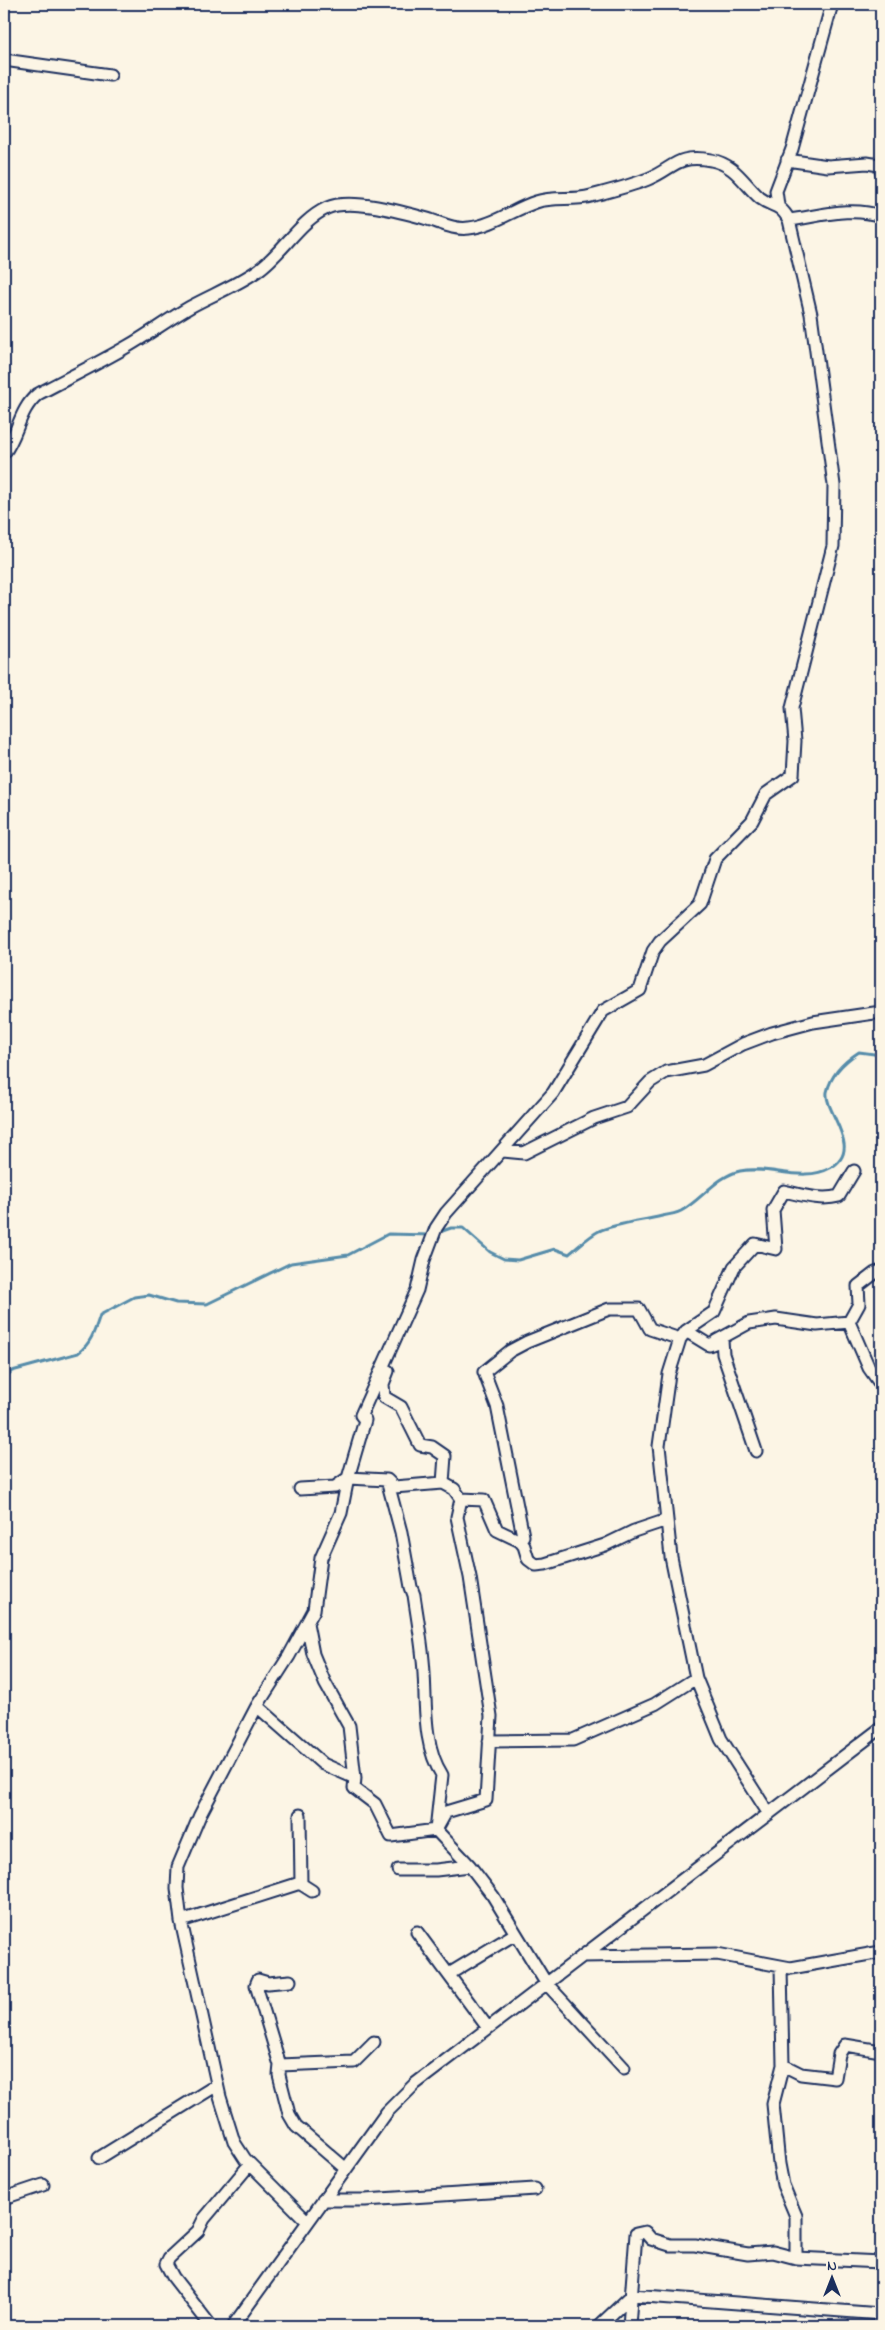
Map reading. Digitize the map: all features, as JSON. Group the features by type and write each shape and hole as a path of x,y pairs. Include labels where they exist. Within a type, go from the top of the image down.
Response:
{"street":[{"path":"307,2221 250,2164 234,2142 217,2085 181,1921 177,1888 178,1867 200,1815 257,1706 314,1610 321,1558 340,1512 348,1478 366,1420 361,1415 417,1290 424,1260 436,1228 446,1213 553,1093 603,1010 640,990 653,951 660,941 700,904 715,859 752,821 766,794 793,775 795,742 792,708 833,546 834,485 811,314 789,220 778,205 776,190 792,149 832,4"},
{"path":"4,60 110,74"},
{"path":"4,453 11,444 30,401 38,394 128,346 188,308 257,271 273,258 315,215 329,207 344,204 393,210 454,227 468,228 482,225 544,200 588,197 619,188 650,178 676,161 691,158 712,160 730,166 759,197 766,202 778,205"},
{"path":"787,160 828,166 867,162 879,165 881,171"},
{"path":"789,220 831,212 858,212 881,216"},
{"path":"503,1151 524,1153 594,1118 627,1107 650,1082 666,1072 704,1065 743,1044 772,1033 813,1022 881,1012"},
{"path":"769,1814 721,1739 696,1678 671,1557 659,1446 669,1374 683,1335 714,1312 734,1267 755,1244 776,1249 774,1210 784,1191 806,1196 830,1198 839,1196 854,1170"},
{"path":"849,1322 860,1304 858,1286 875,1273 881,1272"},
{"path":"520,1541 523,1536 498,1415 484,1372 510,1351 526,1342 609,1309 639,1309 650,1329 683,1335 709,1345 722,1340 723,1354 756,1450"},
{"path":"709,1345 749,1323 776,1320 817,1325 849,1322"},
{"path":"849,1322 869,1368 881,1385"},
{"path":"394,1340 392,1360 382,1384 384,1397 401,1407 420,1445 432,1447 445,1456 443,1483"},
{"path":"300,1490 334,1487 348,1478 387,1480 394,1487 443,1483 454,1489 461,1499 457,1517 470,1577 491,1716 486,1800 446,1812 436,1830"},
{"path":"387,1480 401,1532 410,1587 414,1595 424,1660 425,1722 437,1769 442,1776 436,1830 470,1866 493,1896 546,1983 624,2068"},
{"path":"461,1499 484,1500 497,1530 520,1541 532,1563 545,1564 605,1545 634,1531 667,1520"},
{"path":"306,1624 314,1654 325,1683 349,1726 355,1778 354,1788 375,1804 391,1836 436,1830"},
{"path":"489,1742 573,1740 655,1704 696,1678"},
{"path":"257,1706 323,1764 355,1778"},
{"path":"233,2326 322,2200 387,2112 400,2098 546,1983 881,1728"},
{"path":"300,1815 301,1884"},
{"path":"398,1870 436,1870 470,1866"},
{"path":"181,1921 301,1884 312,1891"},
{"path":"418,1932 488,2028"},
{"path":"449,1974 515,1934"},
{"path":"582,1956 717,1954 781,1967 798,1967 879,1956"},
{"path":"781,1967 782,2065 773,2104 779,2164 784,2185 796,2216 796,2258"},
{"path":"290,1981 268,1983 258,1980 256,1985 280,2065 279,2075 289,2114 296,2126 346,2168"},
{"path":"280,2065 354,2062 374,2042"},
{"path":"782,2065 801,2074 834,2078 839,2054 845,2045 881,2051"},
{"path":"100,2158 217,2085"},
{"path":"211,2326 166,2264 169,2258 198,2231 204,2219 250,2164"},
{"path":"4,2198 43,2185"},
{"path":"322,2200 365,2200 535,2189"},
{"path":"629,2326 636,2234 645,2232 651,2239 670,2245 695,2245 748,2254 773,2252 796,2258 881,2262"},
{"path":"599,2326 632,2295 881,2314"}],"waterway":[{"path":"437,1233 451,1228 463,1228 490,1252 504,1259 518,1260 555,1249 569,1254 599,1231 681,1211 716,1183 740,1171 763,1170 798,1174 820,1172 830,1168 840,1160 844,1151 841,1130 828,1100 827,1092 832,1079 844,1064 859,1052 874,1054 881,1058"},
{"path":"4,1379 12,1371 78,1353 89,1341 100,1315 134,1297 149,1295 176,1303 207,1304 291,1263 348,1255 388,1234 431,1235"}]}
